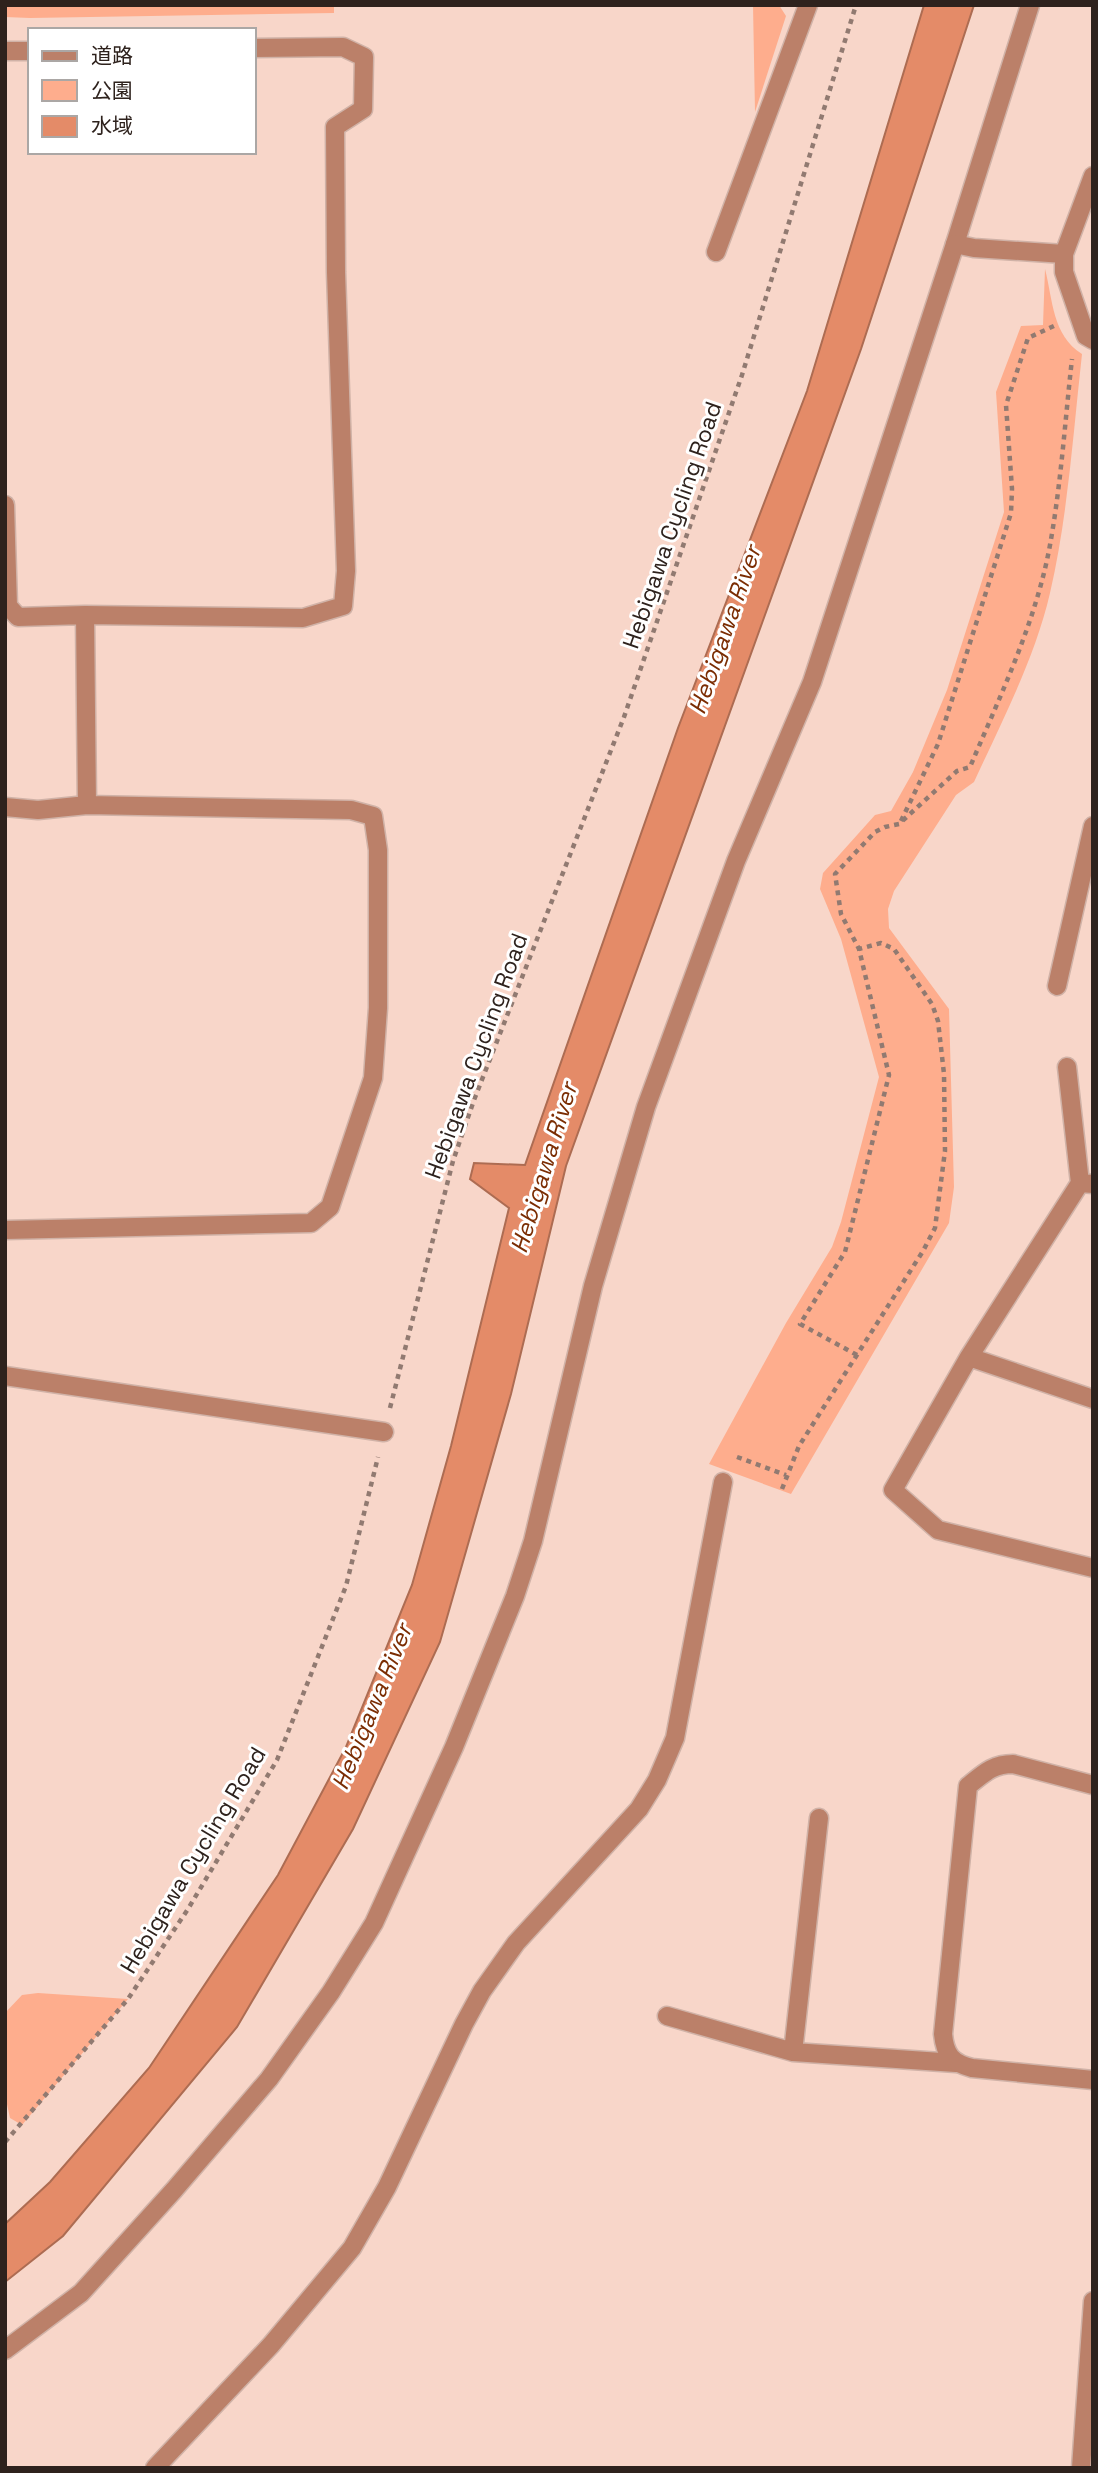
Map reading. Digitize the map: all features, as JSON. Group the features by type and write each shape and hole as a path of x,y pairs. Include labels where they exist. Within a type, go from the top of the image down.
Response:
{"street":[{"path":"716,252 808,5"},
{"path":"5,2350 81,2293 269,2079 331,1992 374,1923 443,1771 515,1596 533,1541 593,1286 646,1107 736,861 812,682 1030,5"},
{"path":"5,505 8,606 18,617 85,615 303,618 343,606 346,571 336,272 335,127 363,109 364,57 343,47 256,48"},
{"path":"5,51 28,51"},
{"path":"1093,176 1064,254 1064,272 1086,335 1093,340"},
{"path":"955,244 974,248 1064,254"},
{"path":"85,615 87,806"},
{"path":"5,807 38,810 87,806 351,810 373,816 378,850 378,1008 373,1077 330,1207 311,1223 5,1230"},
{"path":"1058,986 1093,826"},
{"path":"1067,1066 1086,1184 969,1357 893,1490 938,1530 1093,1568"},
{"path":"969,1357 1093,1399"},
{"path":"5,1377 384,1432"},
{"path":"155,2468 271,2345 352,2248 387,2187 482,1990 516,1943 639,1809 657,1780 676,1738 723,1482"},
{"path":"956,2063 945,2050 943,2034 968,1786 992,1766 1004,1764 1093,1785"},
{"path":"793,2052 819,1818"},
{"path":"667,2016 793,2052 956,2063 972,2068 1093,2080"},
{"path":"1081,2468 1093,2301"}],"path":[{"name":"Hebigawa Cycling Road","path":"5,2142 128,1999 188,1909 277,1760 346,1586 453,1161 479,1087 624,717 742,375 856,5"},
{"path":"899,824 938,744 1011,513 1012,489 1006,405 1010,388 1028,338 1057,324"},
{"path":"857,1355 800,1324 845,1252 889,1075 859,949 841,914 835,874 875,832 899,824 957,771 970,767 1012,666 1033,606 1049,547 1073,349"},
{"path":"782,1489 799,1446 935,1228 945,1151 944,1074 938,1021 932,1004 894,949 881,943 859,949"}],"green space":[{"path":"5,5 334,5 334,13 30,18 5,17"},
{"path":"753,5 779,5 786,16 755,112"},
{"path":"1045,269 1059,327 1072,346 1082,354 1066,504 1050,593 1027,665 974,782 956,795 894,891 888,909 889,928 949,1009 954,1187 949,1223 791,1494 709,1464 786,1323 832,1247 879,1077 841,939 820,889 823,873 875,815 891,811 913,772 947,690 1004,512 996,392 1021,326 1043,325"},
{"path":"38,1993 128,1999 22,2125 10,2118 5,2095 5,2013 22,1995"}],"water":[{"name":"Hebigawa River","path":"924,5 974,5 861,349 566,1166 511,1394 440,1642 353,1829 237,2027 63,2236 5,2282 5,2224 50,2182 149,2068 278,1875 346,1747 412,1585 451,1446 509,1208 470,1179 474,1163 525,1165 678,728 807,391"}]}
